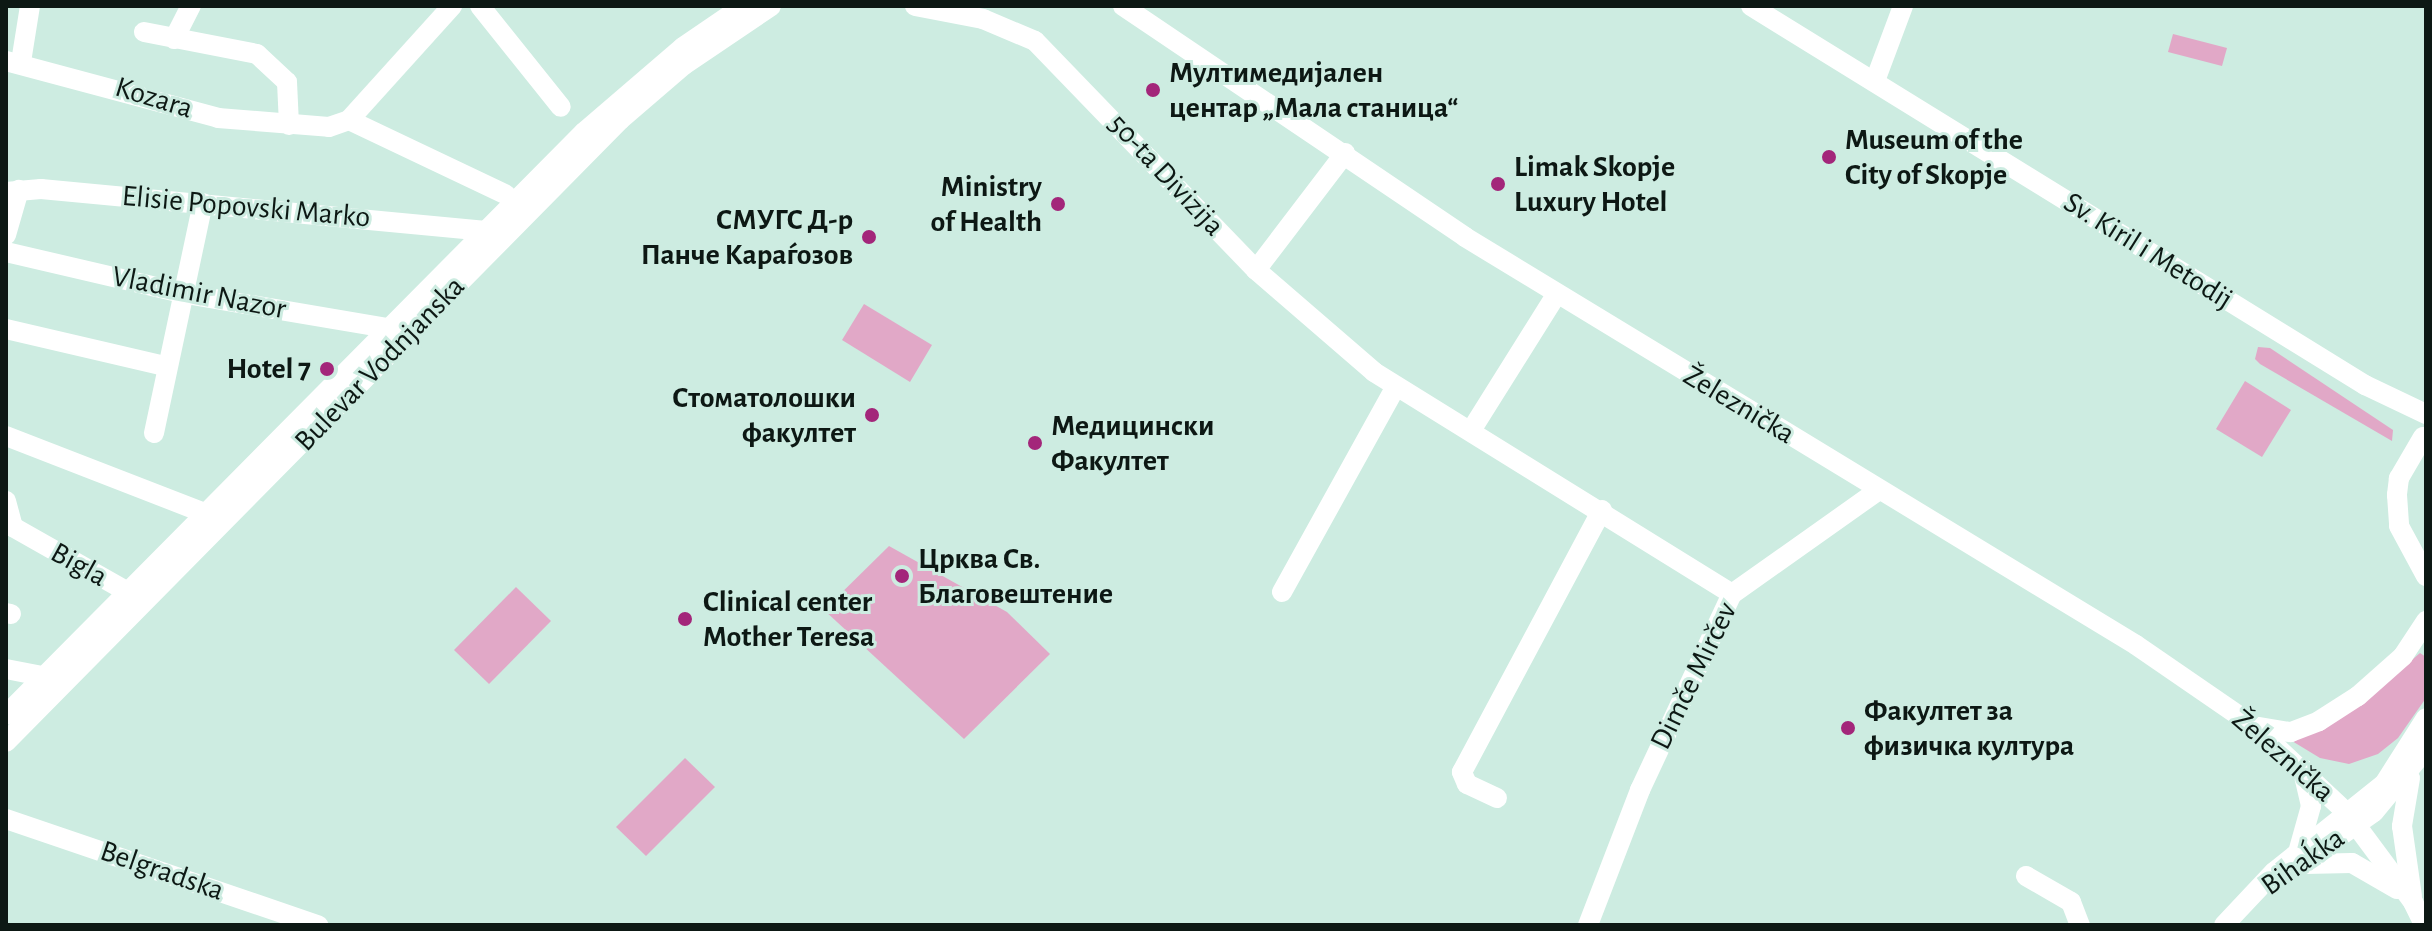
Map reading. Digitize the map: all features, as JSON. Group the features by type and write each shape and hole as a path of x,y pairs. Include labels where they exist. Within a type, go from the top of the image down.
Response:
{"street":[{"name":"Kozara","path":"30,6 13,62 218,118 329,127 349,120"},
{"path":"174,39 191,6"},
{"path":"452,6 349,120 505,194"},
{"path":"480,6 561,107"},
{"name":"Bulevar Vodnjanska","path":"6,742 620,120 684,65 771,6"},
{"name":"50-ta Divizija","path":"915,6 983,19 1035,41 1256,270 1395,388 1472,429 1732,594"},
{"name":"Železnička","path":"1123,6 1556,295 2136,645 2254,726 2302,768 2352,819 2413,902"},
{"name":"Sv. Kiril i Metodij","path":"1751,6 2391,400 2426,414"},
{"path":"1875,81 1903,6"},
{"name":"Bulevar Vodnjanska","path":"10,707 629,91 730,9"},
{"name":"Kozara","path":"144,32 257,54 287,82 289,125"},
{"path":"1256,270 1345,153"},
{"path":"6,235 12,191"},
{"name":"Elisie Popovski Marko","path":"12,191 203,203 486,231"},
{"path":"154,433 165,366 186,294 203,203"},
{"name":"Vladimir Nazor","path":"6,252 186,294 392,329"},
{"path":"1472,429 1556,295"},
{"path":"6,329 165,366"},
{"path":"1282,592 1395,388"},
{"path":"2391,400 2425,438 2399,478 2397,495 2399,526 2426,576"},
{"path":"6,436 207,514"},
{"name":"Dimče Mirčev","path":"1588,925 1640,790 1732,594 1879,490"},
{"name":"Bigla","path":"6,501 13,527 128,592"},
{"path":"1497,798 1467,784 1462,772 1602,510"},
{"path":"2254,726 2291,732 2311,725 2358,696 2424,630"},
{"path":"6,669 42,676"},
{"path":"2352,819 2384,784 2426,718"},
{"path":"2424,925 2413,902 2402,826 2405,792 2426,749"},
{"path":"2352,819 2415,767"},
{"path":"2302,768 2310,815 2299,858 2359,866 2413,902"},
{"name":"Belgradska","path":"6,819 318,925"},
{"name":"Bihaḱka","path":"2224,925 2249,899 2352,819"},
{"path":"2026,876 2071,902 2080,925"}],"shaded area":[{"path":"2173,34 2227,48 2222,66 2168,52"},
{"path":"864,304 932,345 910,382 842,340"},
{"path":"2258,347 2270,348 2393,430 2392,441 2260,364 2255,359"},
{"path":"2245,381 2291,410 2262,457 2216,429"},
{"path":"889,546 1007,612 1050,654 964,739 824,610"},
{"path":"516,587 551,621 489,684 454,650"},
{"path":"2420,653 2426,657 2426,698 2398,738 2378,754 2349,764 2320,758 2292,741 2361,704"},
{"path":"685,758 715,787 646,856 616,827"}],"place":[{"name":"Мултимедијален центар „Мала станица“","path":"1153,90"},
{"name":"Museum of the City of Skopje","path":"1829,157"},
{"name":"Limak Skopje Luxury Hotel","path":"1498,184"},
{"name":"Ministry of Health","path":"1058,204"},
{"name":"СМУГС Д-р Панче Караѓозов","path":"869,237"},
{"name":"Hotel 7","path":"327,369"},
{"name":"Стоматолошки факултет","path":"872,415"},
{"name":"Медицински Факултет","path":"1035,443"},
{"name":"Црква Св. Благовештение","path":"902,576"},
{"name":"Clinical center Mother Teresa","path":"685,619"},
{"name":"Факултет за физичка култура","path":"1848,728"}]}
